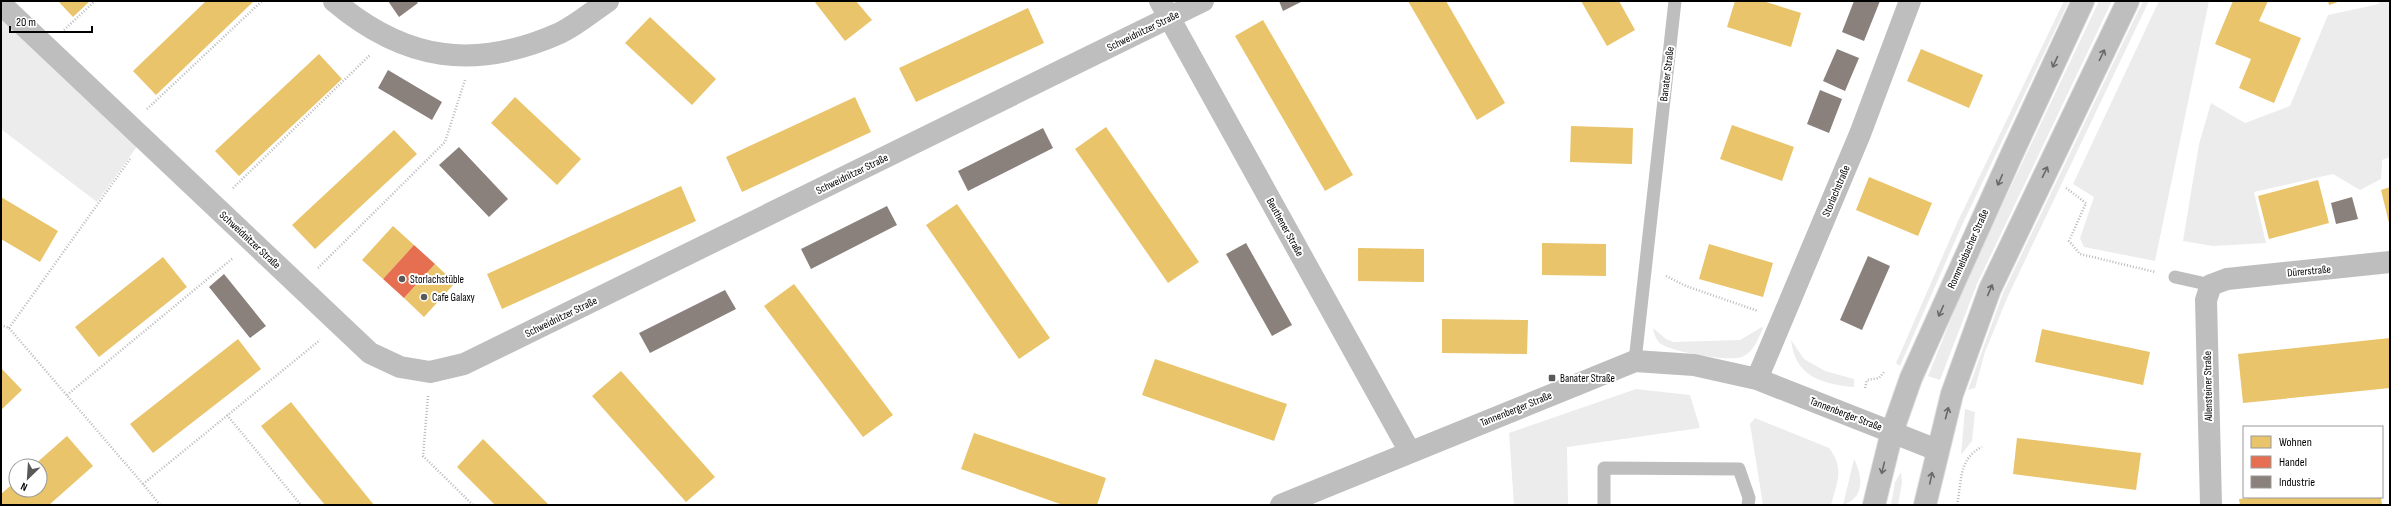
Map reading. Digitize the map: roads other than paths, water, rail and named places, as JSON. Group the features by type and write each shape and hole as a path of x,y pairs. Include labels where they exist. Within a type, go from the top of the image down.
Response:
{"street":[{"path":"334,1 354,18 400,43 437,53 473,57 516,50 561,32 608,1"},
{"name":"Schweidnitzer Straße","path":"1,4 338,325 370,353 400,367 430,372 464,364 1165,9 1202,1"},
{"name":"Storlachstraße","path":"1757,379 1860,134 1910,1"},
{"name":"Rommelsbacher Straße","path":"1874,505 1892,432 1917,364 2083,1"},
{"path":"1925,505 1937,450 1952,394 1990,289 2128,1"},
{"name":"Beuthener Straße","path":"1165,9 1410,452"},
{"name":"Dürerstraße","path":"2219,282 2390,262"},
{"name":"Allensteiner Straße","path":"2210,505 2206,300 2219,282"},
{"name":"Tannenberger Straße","path":"1281,505 1635,362 1694,365 1757,379 1937,450"}],"lane":[{"name":"Banater Straße","path":"1635,362 1676,1"},
{"path":"2175,277 2219,282"},
{"path":"1604,505 1604,468 1739,469 1749,498 1748,505"}],"place":[{"name":"Storlachstüble","path":"402,279"},
{"name":"Cafe Galaxy","path":"424,297"},
{"name":"Banater Straße","path":"1552,378"}]}
